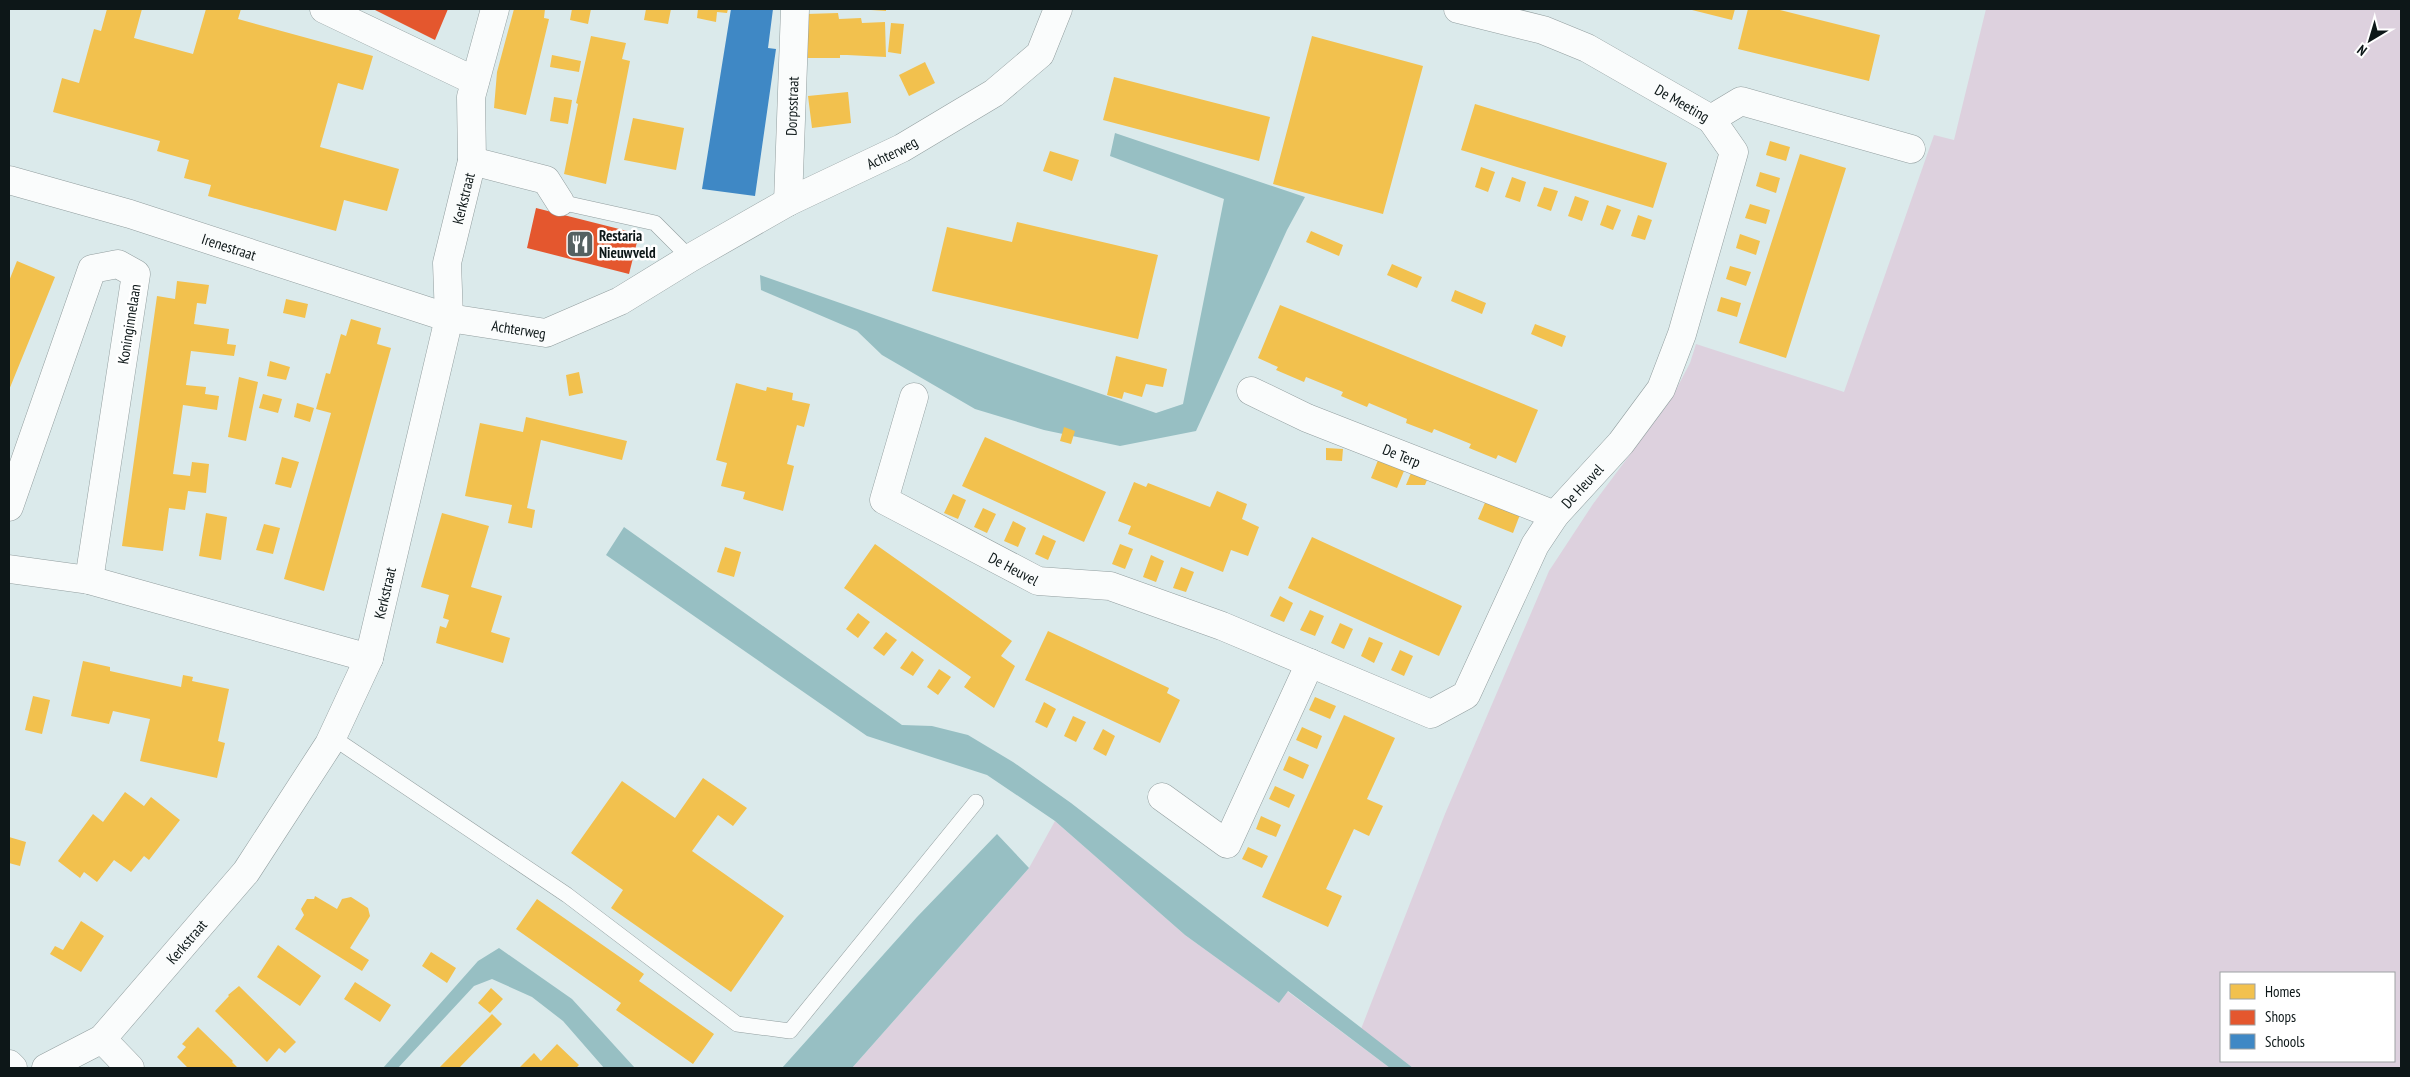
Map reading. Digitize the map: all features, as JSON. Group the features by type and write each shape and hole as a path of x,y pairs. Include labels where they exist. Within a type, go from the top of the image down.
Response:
{"street":[{"path":"324,9 473,89"},
{"name":"Kerkstraat","path":"46,1068 102,1039 246,872 332,737 369,658 449,318 447,263 472,161 473,89 495,9"},
{"name":"Dorpsstraat","path":"788,202 795,9"},
{"name":"Achterweg","path":"449,318 546,333 620,301 690,258 788,202 902,148 994,93 1040,54 1058,9"},
{"name":"De Meeting","path":"1458,9 1543,30 1587,48 1711,119 1741,101 1911,149"},
{"name":"De Heuvel","path":"914,397 884,500 1038,581 1110,586 1222,626 1431,714 1466,695 1535,545 1555,515 1621,443 1661,389 1682,334 1734,152 1711,119"},
{"path":"472,161 546,180 560,202"},
{"name":"Irenestraat","path":"9,180 130,214 449,318"},
{"name":"Koninginnelaan","path":"9,507 92,269 118,264 136,274 88,580"},
{"name":"De Terp","path":"1251,391 1307,418 1555,515"},
{"path":"9,569 88,580 369,658"},
{"path":"1162,797 1227,844 1310,663"},
{"path":"102,1039 130,1068"},
{"path":"9,1064 13,1068"}],"lane":[{"path":"560,202 655,223 690,258"},
{"path":"332,737 568,895 737,1024 790,1031 976,802"}],"shaded area":[{"path":"1986,9 2401,9 2401,1068 1413,1068 1361,1029 1445,814 1549,571 1593,504 1670,401 1690,363 1696,344 1844,392 1934,135 1954,140"},
{"path":"1055,821 1185,935 1279,1003 1287,991 1390,1068 852,1068 1029,868"}],"water":[{"path":"1115,133 1305,197 1287,230 1196,431 1120,446 1044,430 975,409 882,355 857,331 761,290 760,275 1156,413 1183,404 1224,199 1110,156"},
{"path":"624,527 902,725 932,726 968,735 1013,762 1071,803 1413,1068 1390,1068 1288,991 1279,1003 1185,935 1055,821 987,775 867,736 606,555"},
{"path":"997,834 1029,868 852,1068 782,1068 917,917"},
{"path":"499,948 572,999 635,1068 604,1068 563,1021 532,997 492,979 474,986 398,1068 383,1068 478,961"}],"building: Homes":[{"path":"107,9 142,9 134,38 193,54 206,9 241,9 238,19 373,56 363,90 338,83 320,147 399,169 387,211 344,200 336,231 208,196 211,185 184,178 189,160 157,151 160,141 53,112 62,78 79,83 94,29 101,31"},
{"path":"514,9 545,9 544,18 549,19 526,115 494,108 497,72"},
{"path":"572,9 591,9 588,24 570,20"},
{"path":"646,9 671,9 668,24 644,20"},
{"path":"698,9 728,9 727,13 717,12 716,22 697,18"},
{"path":"886,9 886,11 871,10"},
{"path":"1688,9 1735,9 1732,20"},
{"path":"1748,9 1776,9 1880,35 1869,81 1738,49"},
{"path":"838,13 839,19 861,18 862,23 885,22 886,57 840,55 840,58 806,58 806,14"},
{"path":"891,23 904,24 901,54 888,52"},
{"path":"591,36 626,43 622,59 630,61 606,184 564,174 578,104 576,103"},
{"path":"1312,36 1423,66 1383,214 1273,184"},
{"path":"552,55 581,61 579,72 550,67"},
{"path":"925,62 935,83 909,96 899,75"},
{"path":"1114,77 1270,117 1259,161 1103,120"},
{"path":"848,92 851,123 812,128 808,96"},
{"path":"554,97 572,100 568,124 550,121"},
{"path":"1475,104 1667,163 1653,208 1461,150"},
{"path":"633,118 684,128 676,170 624,160"},
{"path":"1770,141 1790,147 1786,161 1766,155"},
{"path":"1050,151 1079,160 1072,181 1043,171"},
{"path":"1800,154 1846,168 1786,358 1739,343"},
{"path":"1481,167 1495,172 1488,192 1475,187"},
{"path":"1760,172 1780,178 1776,193 1756,186"},
{"path":"1512,177 1526,182 1520,202 1505,197"},
{"path":"1544,187 1558,191 1551,211 1537,206"},
{"path":"1575,196 1589,201 1582,221 1568,216"},
{"path":"1750,204 1770,210 1766,224 1745,218"},
{"path":"1607,205 1621,210 1613,230 1600,225"},
{"path":"1638,215 1652,220 1645,240 1631,236"},
{"path":"1017,222 1158,255 1138,339 932,291 947,227 1012,242"},
{"path":"1311,231 1343,245 1339,256 1306,242"},
{"path":"1740,234 1760,241 1756,255 1736,248"},
{"path":"17,261 55,277 9,390 9,281"},
{"path":"1392,264 1422,277 1417,288 1387,275"},
{"path":"1730,266 1751,272 1746,286 1726,279"},
{"path":"177,281 209,285 206,304 197,303 194,324 229,329 227,344 236,345 234,356 191,351 186,385 206,387 205,394 219,396 217,410 183,405 173,474 190,476 192,462 209,464 206,493 188,491 185,510 169,508 163,551 122,546 157,296 175,299"},
{"path":"1455,290 1486,303 1482,314 1451,301"},
{"path":"1721,297 1741,303 1737,317 1717,311"},
{"path":"286,299 308,304 305,318 283,313"},
{"path":"1280,305 1538,410 1516,463 1498,455 1496,459 1469,448 1471,444 1434,429 1432,433 1406,423 1407,419 1369,403 1367,407 1341,396 1343,392 1306,377 1304,382 1276,370 1278,367 1258,358"},
{"path":"351,319 381,328 377,344 391,348 324,591 284,579 331,413 316,409 326,373 330,374 341,334 346,336"},
{"path":"1535,324 1566,336 1562,347 1531,334"},
{"path":"1116,356 1167,369 1163,387 1146,384 1142,397 1124,392 1122,399 1107,395"},
{"path":"270,361 290,367 286,380 267,376"},
{"path":"579,372 583,393 569,396 566,375"},
{"path":"239,377 258,382 246,441 228,437"},
{"path":"736,383 766,391 767,387 793,393 792,400 810,404 804,427 797,425 787,464 794,466 783,511 743,499 745,492 721,486 727,463 716,460"},
{"path":"263,394 282,399 278,413 259,408"},
{"path":"297,403 314,408 310,422 294,417"},
{"path":"526,417 627,441 622,460 541,440 527,508 535,510 532,528 508,523 512,505 465,496 480,423 523,432"},
{"path":"1064,427 1075,431 1071,444 1060,441"},
{"path":"985,437 1106,492 1084,542 962,486"},
{"path":"1326,448 1343,449 1342,461 1326,460"},
{"path":"1380,455 1406,466 1397,488 1371,478"},
{"path":"282,457 299,462 291,488 275,484"},
{"path":"1413,468 1429,475 1425,485 1406,485"},
{"path":"1134,482 1146,487 1148,483 1210,507 1217,491 1247,504 1242,519 1259,527 1248,556 1231,550 1223,572 1128,534 1131,526 1118,521"},
{"path":"953,494 966,500 958,519 944,513"},
{"path":"1487,498 1521,512 1513,533 1478,519"},
{"path":"983,508 996,514 987,533 974,527"},
{"path":"206,513 227,517 221,560 199,556"},
{"path":"442,513 489,526 471,587 502,596 491,632 510,638 503,663 436,643 440,626 446,628 449,620 443,618 449,595 421,587"},
{"path":"1013,521 1026,528 1018,547 1004,541"},
{"path":"264,524 280,528 273,554 256,550"},
{"path":"1043,535 1056,541 1048,560 1035,554"},
{"path":"1312,537 1462,606 1439,656 1288,588"},
{"path":"875,544 1012,641 1001,656 1015,666 994,708 964,687 971,677 844,588"},
{"path":"1120,544 1133,549 1125,569 1112,564"},
{"path":"725,547 741,552 734,577 717,572"},
{"path":"1151,555 1164,561 1156,582 1143,577"},
{"path":"1181,567 1194,572 1186,592 1173,588"},
{"path":"1280,596 1293,603 1284,622 1270,616"},
{"path":"1310,610 1324,616 1315,636 1300,630"},
{"path":"858,613 870,622 858,638 846,629"},
{"path":"1340,623 1353,629 1344,649 1331,643"},
{"path":"1048,631 1169,688 1167,693 1180,700 1160,743 1025,680"},
{"path":"886,632 897,640 884,656 873,648"},
{"path":"1369,637 1383,643 1374,663 1361,656"},
{"path":"1400,650 1413,656 1404,676 1391,670"},
{"path":"912,651 924,660 913,676 900,668"},
{"path":"83,661 110,667 110,671 181,687 183,675 193,677 192,681 229,689 218,741 225,743 217,778 140,761 150,719 113,711 109,724 71,716"},
{"path":"939,669 951,677 938,695 927,687"},
{"path":"33,696 50,700 42,734 25,730"},
{"path":"1315,697 1336,706 1330,719 1309,710"},
{"path":"1044,702 1056,709 1047,728 1035,722"},
{"path":"1344,715 1395,738 1367,799 1383,806 1369,836 1354,829 1326,889 1342,896 1328,927 1262,897"},
{"path":"1073,716 1086,722 1076,742 1064,736"},
{"path":"1302,727 1322,736 1317,749 1296,740"},
{"path":"1103,729 1115,736 1106,756 1093,749"},
{"path":"1289,756 1309,765 1303,779 1283,770"},
{"path":"703,778 747,808 733,826 718,815 692,851 784,916 731,992 611,908 623,890 571,853 622,781 675,818"},
{"path":"1275,786 1295,795 1289,808 1269,799"},
{"path":"125,792 144,806 151,797 180,820 149,860 144,856 131,872 114,860 97,882 84,872 80,878 58,861 93,814 103,822"},
{"path":"1261,816 1281,825 1276,837 1256,829"},
{"path":"9,837 26,842 20,866 9,863"},
{"path":"1248,847 1268,856 1262,868 1242,859"},
{"path":"315,896 337,909 342,899 351,897 368,908 370,916 350,948 369,960 362,971 295,929 304,915 301,909 307,899 314,899"},
{"path":"537,899 644,974 639,981 714,1034 693,1064 616,1010 621,1003 516,929"},
{"path":"81,921 104,936 81,972 50,954 55,946 63,950"},
{"path":"278,945 321,976 300,1006 257,977"},
{"path":"431,952 456,968 447,983 422,966"},
{"path":"355,982 391,1005 380,1022 344,999"},
{"path":"239,986 296,1042 285,1053 279,1048 267,1062 215,1011 228,995"},
{"path":"491,988 503,999 490,1013 478,1003"},
{"path":"492,1014 502,1024 459,1068 439,1068"},
{"path":"198,1027 238,1068 188,1068 177,1057 186,1047 182,1044"},
{"path":"557,1044 579,1065 576,1068 519,1068 534,1053 541,1061"}],"building: Shops":[{"path":"373,9 448,9 435,40"},
{"path":"536,208 639,234 629,274 527,248"}],"building: Schools":[{"path":"731,9 773,9 768,48 776,49 755,196 702,189"}],"place":[{"name":"Restaria Nieuwveld","path":"580,244"}]}
